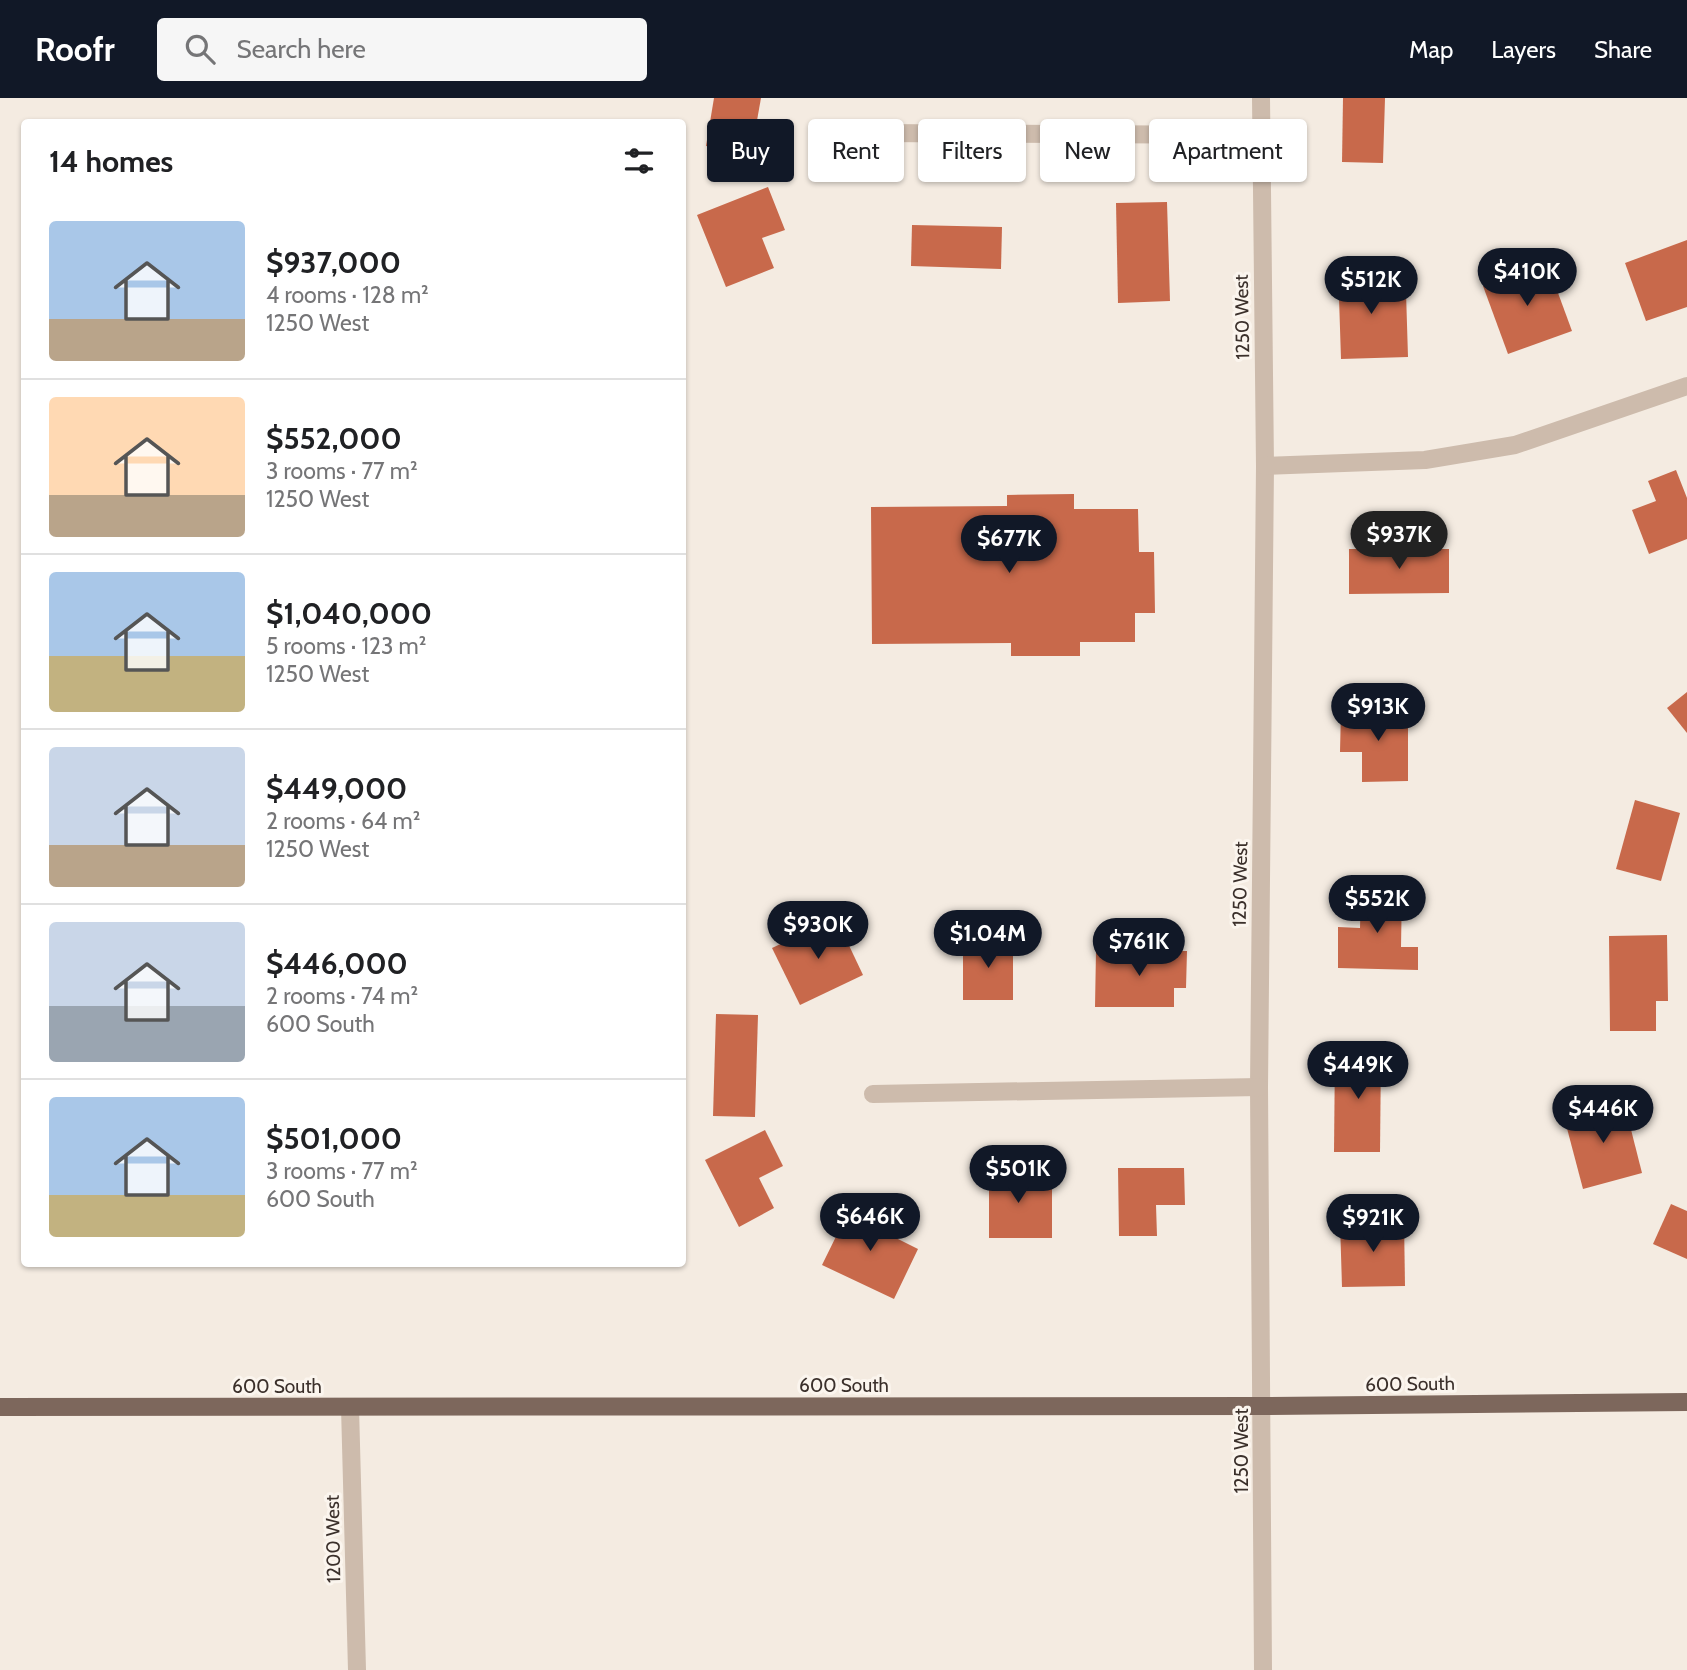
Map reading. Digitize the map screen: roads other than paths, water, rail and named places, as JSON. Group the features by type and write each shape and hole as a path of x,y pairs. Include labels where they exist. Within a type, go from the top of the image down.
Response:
{"main road":[{"name":"600 South","path":"0,1407 1262,1406 1687,1402"}],"street":[{"name":"1250 West","path":"1260,119 1261,98"},
{"path":"904,133 1149,134"},
{"name":"1250 West","path":"1261,182 1265,466 1259,1087 1263,1670"},
{"path":"1265,466 1426,460 1515,445 1687,386"},
{"path":"873,1094 1259,1087"},
{"name":"1200 West","path":"350,1407 357,1670"}]}
